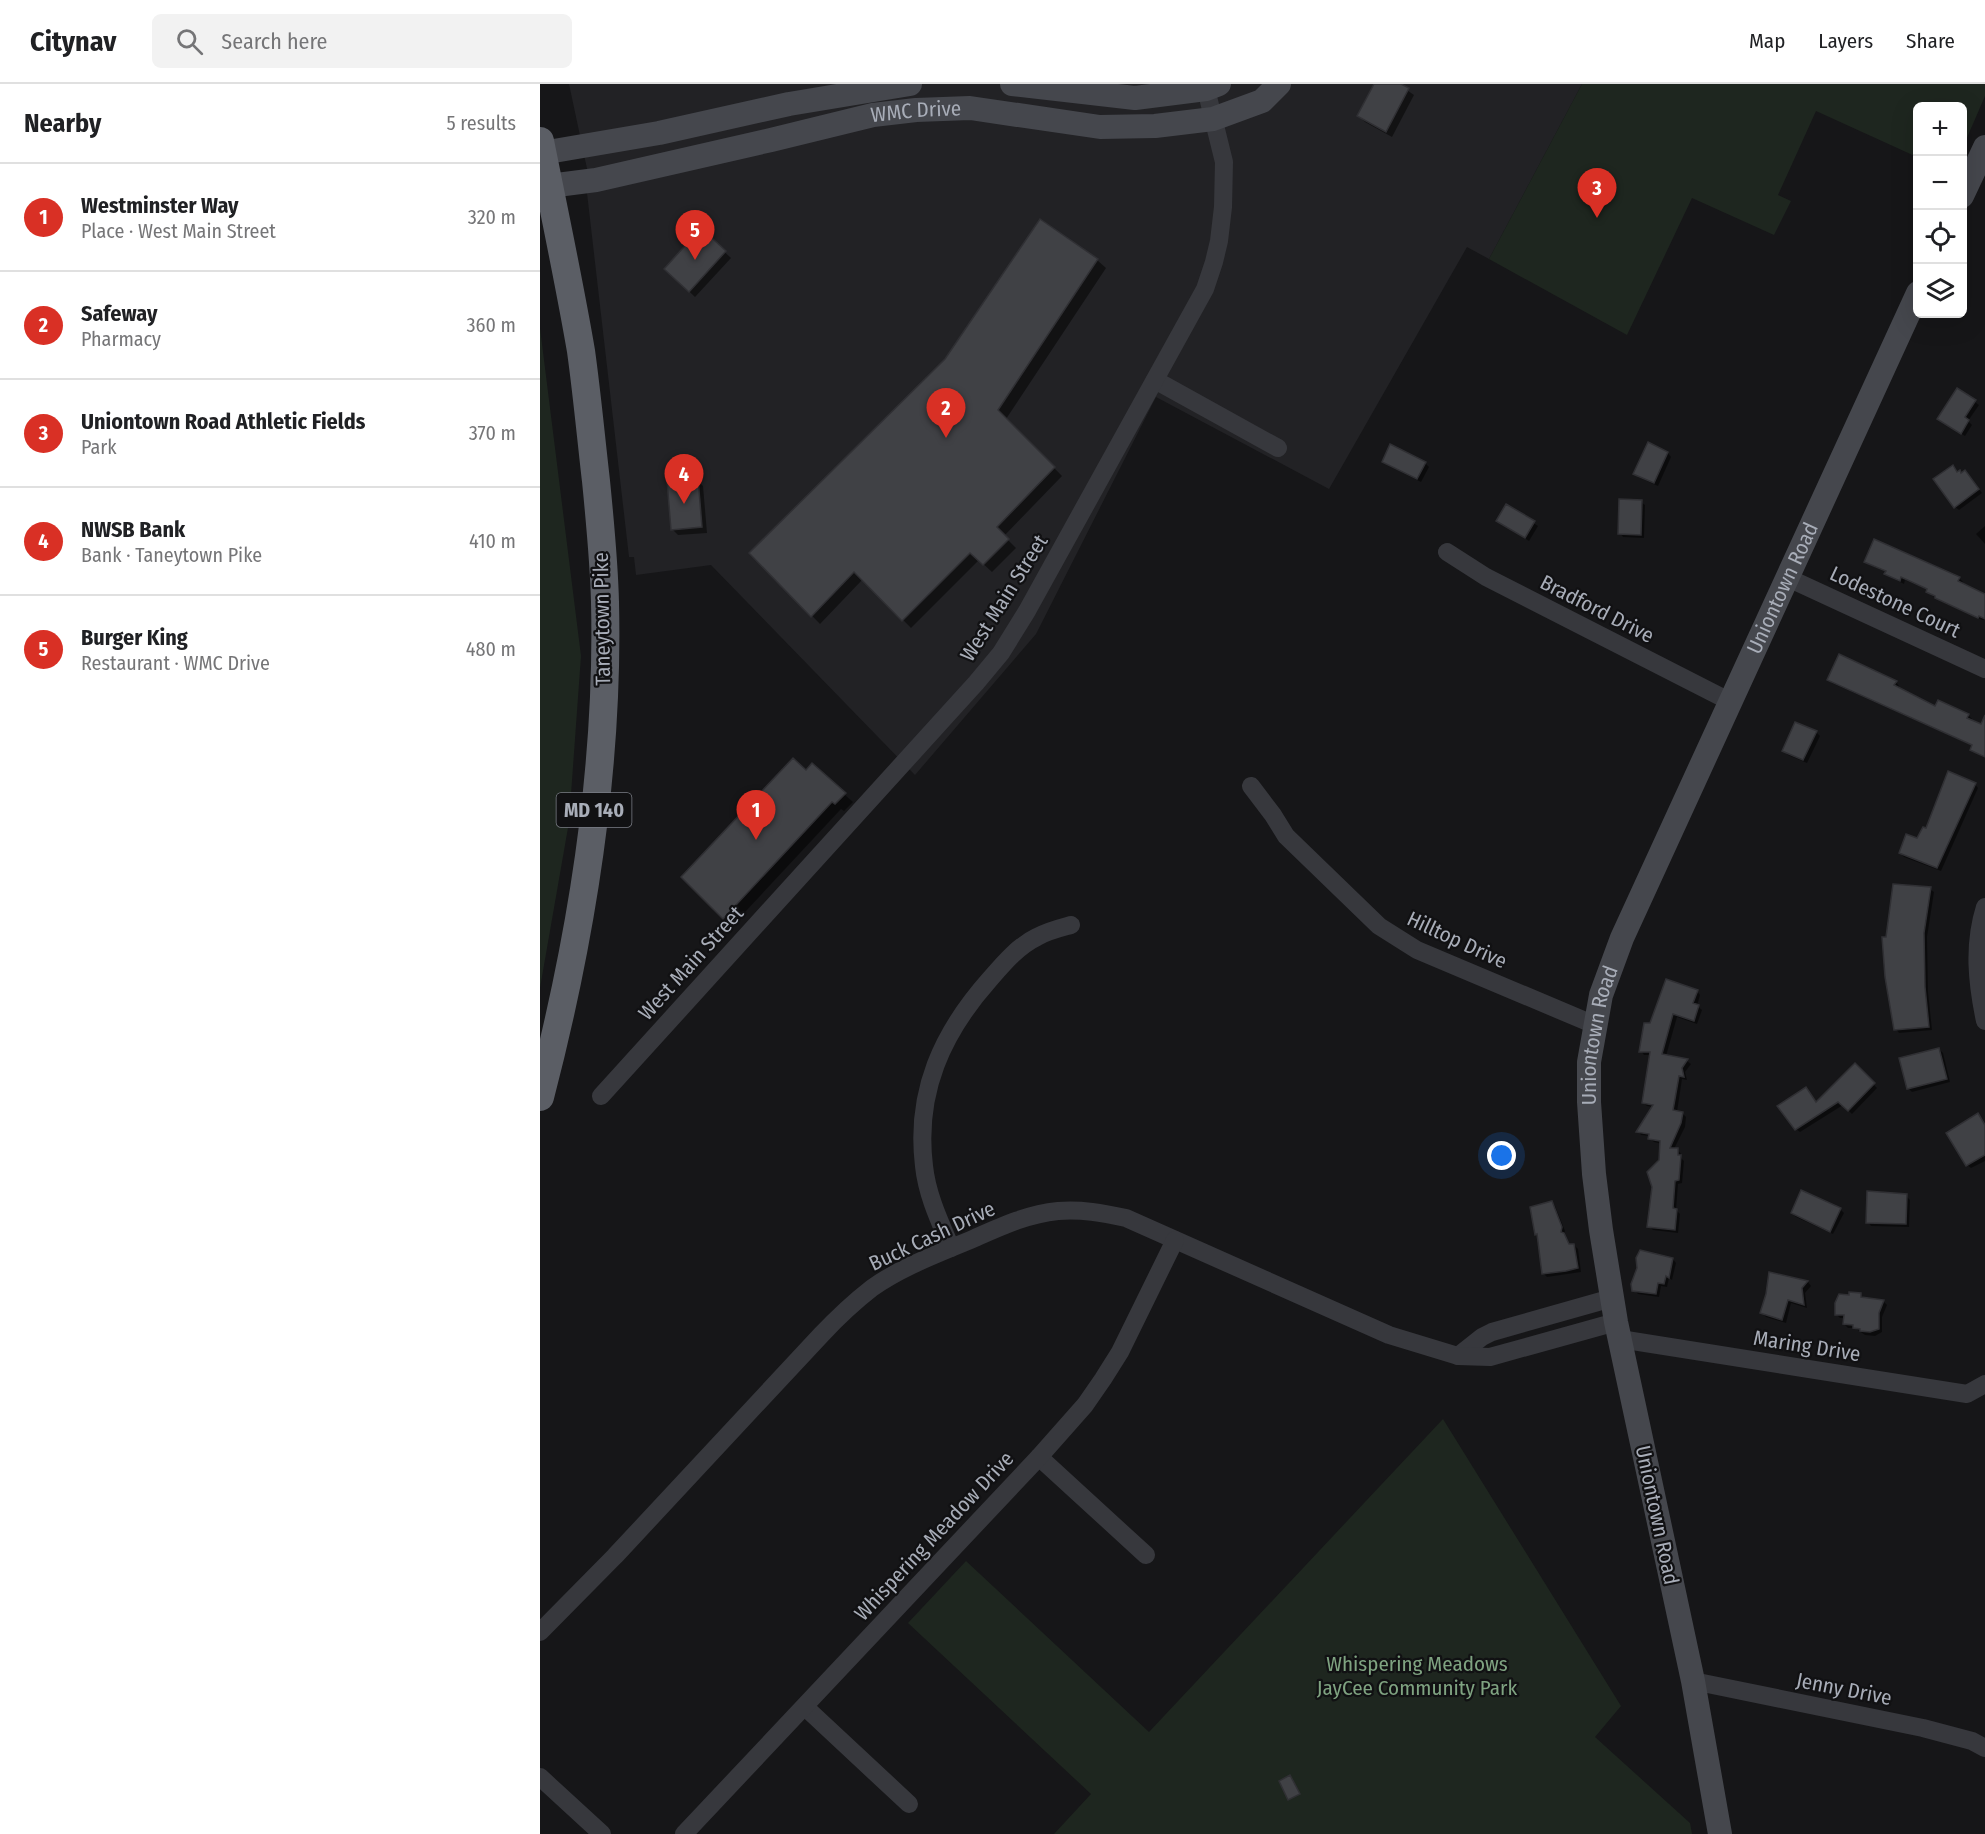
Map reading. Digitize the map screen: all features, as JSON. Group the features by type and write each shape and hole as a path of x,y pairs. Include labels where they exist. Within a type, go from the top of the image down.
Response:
{"highway":[{"name":"Taneytown Pike","path":"540,1096 553,1048 575,944 592,831 605,673 605,601 599,518 581,351 544,187 541,149"}],"main road":[{"name":"WMC Drive","path":"541,149 659,133 789,104 910,84"},
{"path":"1012,84 1135,98 1212,86"},
{"name":"WMC Drive","path":"544,187 596,180 771,141 873,115 916,110 970,108 1100,127 1155,126 1213,119 1262,101 1279,84"},
{"path":"1967,185 1985,147"},
{"name":"Uniontown Road","path":"1720,1834 1693,1682 1612,1298 1601,1230 1591,1137 1589,1062 1601,995 1622,938 1913,302"}],"street":[{"name":"West Main Street","path":"601,1096 976,683 1001,653 1033,601 1204,290 1214,262 1223,207 1224,162 1213,119 1212,86"},
{"path":"1155,380 1278,448"},
{"name":"Bradford Drive","path":"1447,552 1486,577 1729,702"},
{"name":"Lodestone Court","path":"1786,577 1985,669"},
{"name":"Hilltop Drive","path":"1251,786 1286,836 1379,926 1418,950 1595,1025"},
{"path":"1985,907 1977,953 1980,996 1985,1021"},
{"path":"951,1248 929,1192 922,1146 922,1126 926,1102 938,1058 964,1010 1002,965 1037,936 1071,925"},
{"name":"Buck Cash Drive","path":"540,1632 615,1556 834,1321 873,1288 898,1272 1004,1225 1031,1216 1057,1211 1083,1211 1126,1218 1389,1335 1458,1356 1490,1357 1618,1330"},
{"name":"Whispering Meadow Drive","path":"684,1834 1085,1406 1120,1352 1175,1240"},
{"path":"1458,1356 1492,1332 1612,1298"},
{"name":"Maring Drive","path":"1618,1330 1967,1394 1985,1384"},
{"path":"1039,1457 1146,1555"},
{"name":"Jenny Drive","path":"1693,1682 1923,1728 1972,1741 1985,1748"},
{"path":"805,1707 909,1804"},
{"path":"540,1778 602,1834"}],"shaded area":[{"path":"569,84 1582,84 1489,259 1467,247 1329,489 1156,397 1036,634 915,775 711,565 636,575 634,557 629,557 587,193 592,192"}],"green space":[{"path":"1582,84 1985,84 1985,96 1967,138 1967,102 1913,102 1913,155 1816,111 1778,195 1791,201 1774,235 1692,198 1627,335 1489,259"},
{"path":"540,328 581,656 569,822 540,988"},
{"name":"Whispering Meadows JayCee Community Park","path":"1443,1419 1621,1706 1595,1737 1690,1823 1692,1834 1054,1834 1091,1794 908,1623 966,1561 1149,1732"}],"building":[{"path":"1374,84 1401,84 1409,88 1386,132 1357,116"},
{"path":"1040,219 1098,259 998,410 1055,467 997,527 1009,539 983,565 970,553 902,621 854,572 811,617 749,553 945,359"},
{"path":"701,228 726,251 689,292 664,269"},
{"path":"1957,388 1976,400 1965,417 1969,420 1961,434 1937,419"},
{"path":"1648,442 1668,452 1654,483 1633,474"},
{"path":"1390,444 1426,462 1417,479 1382,462"},
{"path":"1953,465 1957,472 1960,470 1961,473 1965,470 1979,489 1954,508 1933,479"},
{"path":"698,478 702,527 671,530 667,481"},
{"path":"1619,499 1642,500 1641,535 1618,534"},
{"path":"1506,504 1535,521 1525,538 1496,521"},
{"path":"1874,539 1960,577 1958,581 1985,594 1985,619 1935,598 1926,592 1927,589 1901,577 1900,581 1884,574 1886,571 1864,562"},
{"path":"1839,654 1897,681 1894,685 1935,706 1938,700 1969,714 1967,718 1981,724 1985,715 1985,757 1970,750 1972,745 1827,680"},
{"path":"1795,722 1817,731 1803,760 1782,751"},
{"path":"793,758 806,770 812,763 846,793 835,804 832,802 723,919 681,877"},
{"path":"1948,771 1976,783 1937,868 1899,853 1906,834 1917,838 1923,827 1926,828"},
{"path":"1893,884 1931,887 1924,933 1925,987 1929,1027 1894,1030 1885,977 1882,937 1886,937"},
{"path":"1666,979 1698,990 1693,1003 1699,1005 1694,1021 1673,1014 1662,1054 1688,1059 1682,1068 1684,1077 1679,1076 1673,1110 1683,1112 1681,1123 1670,1148 1678,1148 1678,1155 1681,1155 1679,1180 1675,1181 1673,1208 1677,1209 1675,1230 1647,1227 1652,1187 1647,1172 1659,1160 1660,1141 1648,1139 1649,1134 1636,1132 1653,1105 1642,1103 1650,1052 1639,1052 1644,1023 1650,1023"},
{"path":"1939,1048 1947,1079 1907,1089 1899,1058"},
{"path":"1855,1063 1875,1083 1848,1111 1838,1102 1795,1130 1777,1106 1806,1087 1816,1102"},
{"path":"1978,1113 1985,1125 1985,1155 1966,1166 1946,1133"},
{"path":"1801,1190 1841,1208 1830,1232 1791,1213"},
{"path":"1867,1191 1907,1194 1906,1224 1866,1223"},
{"path":"1552,1201 1562,1227 1561,1232 1564,1233 1569,1244 1574,1244 1578,1268 1542,1274 1537,1234 1535,1235 1530,1207"},
{"path":"1640,1250 1673,1258 1669,1278 1666,1276 1664,1284 1658,1283 1656,1294 1632,1291 1631,1284 1637,1268 1636,1258"},
{"path":"1769,1272 1808,1281 1802,1288 1804,1305 1788,1300 1782,1320 1760,1313"},
{"path":"1849,1292 1861,1293 1861,1297 1884,1300 1879,1313 1879,1329 1870,1332 1860,1331 1860,1329 1853,1328 1853,1325 1843,1324 1844,1315 1835,1315 1835,1303 1839,1294 1849,1295"},
{"path":"1290,1775 1300,1794 1288,1800 1279,1781"}],"place":[{"name":"Uniontown Road Athletic Fields","path":"1597,218"},
{"name":"Burger King","path":"695,260"},
{"name":"Safeway","path":"946,438"},
{"name":"NWSB Bank","path":"684,504"},
{"name":"Westminster Way","path":"756,840"}]}
